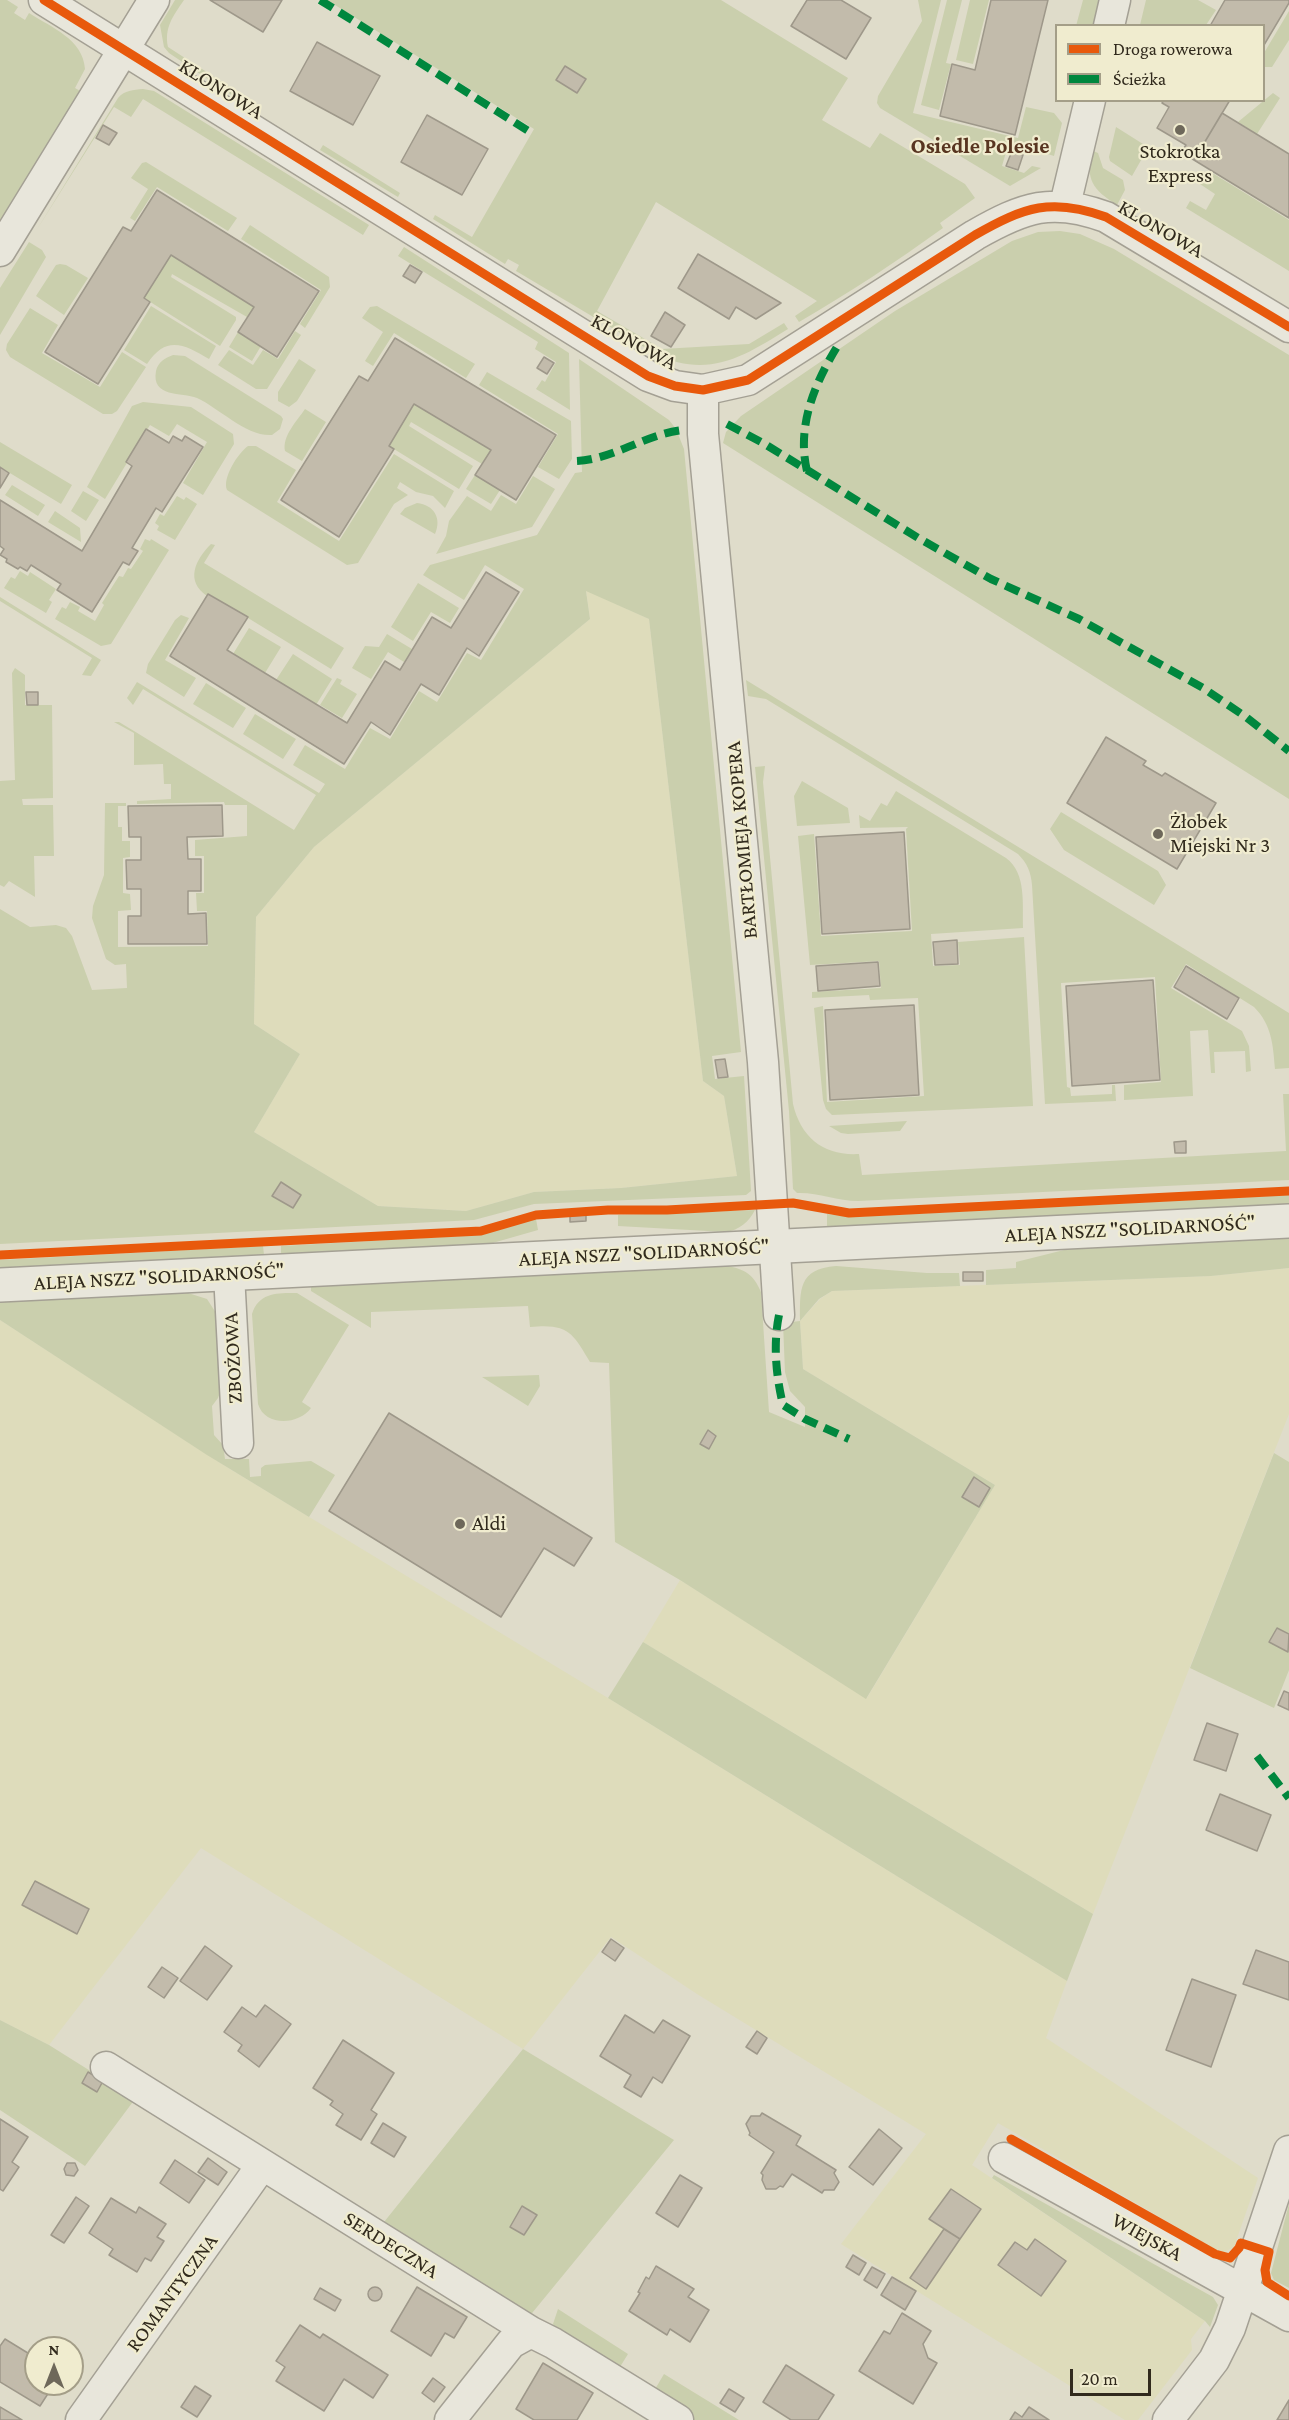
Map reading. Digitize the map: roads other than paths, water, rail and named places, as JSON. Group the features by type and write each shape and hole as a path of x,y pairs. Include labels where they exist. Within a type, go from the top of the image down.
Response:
{"street":[{"name":"KLONOWA","path":"44,0 648,376 675,386 703,390 748,380 1010,215 1034,209 1065,206 1106,217 1289,327"},
{"path":"0,251 154,0"},
{"path":"1109,24 1115,0"},
{"path":"1065,206 1090,102"},
{"name":"BARTŁOMIEJA KOPERA","path":"703,390 703,434 763,1062 779,1316"},
{"name":"ALEJA NSZZ \"SOLIDARNOŚĆ\"","path":"0,1285 1289,1221"},
{"name":"ZBOŻOWA","path":"229,1274 238,1443"},
{"name":"SERDECZNA","path":"106,2067 531,2332 553,2343 678,2420"},
{"path":"1168,2420 1214,2360 1230,2328 1289,2151"},
{"name":"WIEJSKA","path":"1004,2158 1289,2316"},
{"name":"ROMANTYCZNA","path":"81,2420 262,2165"},
{"path":"450,2420 511,2343 531,2332"}],"place":[{"name":"Stokrotka Express","path":"1180,130"},
{"name":"Żłobek Miejski Nr 3","path":"1158,834"},
{"name":"Aldi","path":"460,1524"}],"district":[{"name":"Osiedle Polesie","path":"980,146"}]}
